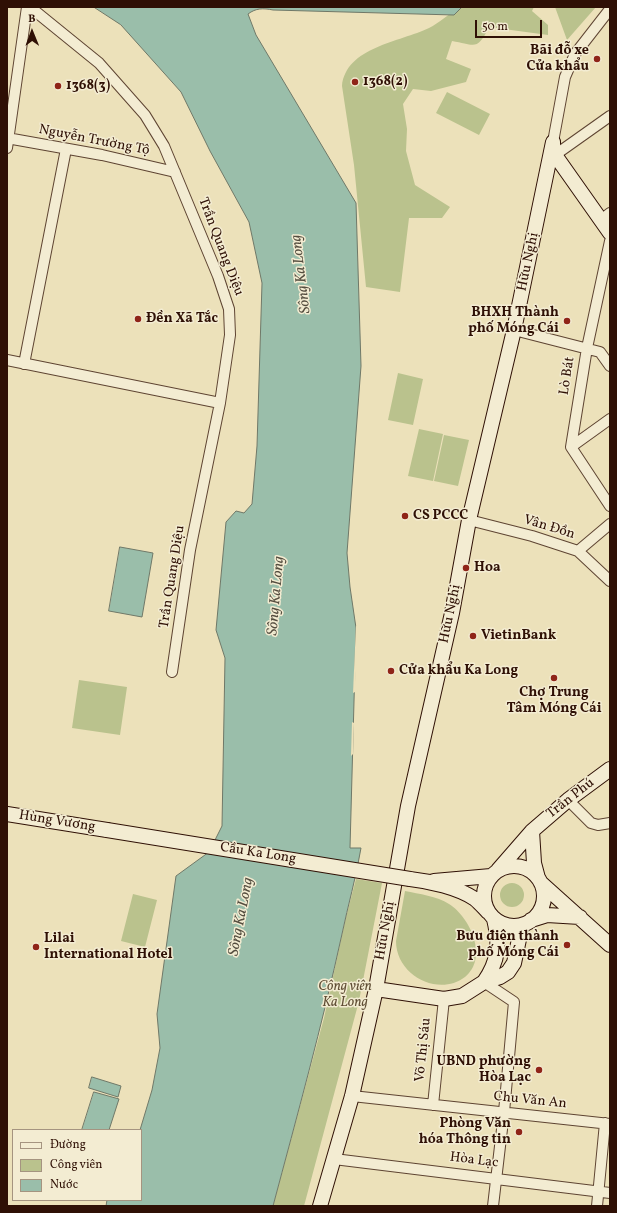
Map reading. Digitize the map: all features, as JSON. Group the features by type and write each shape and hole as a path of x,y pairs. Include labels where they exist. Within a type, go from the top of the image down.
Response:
{"street":[{"path":"8,141 28,7"},
{"name":"Trần Quang Diệu","path":"28,7 99,62 144,115 164,146 218,276 229,309 230,335 220,403 190,550 172,672"},
{"name":"Hữu Nghị","path":"320,1206 352,1096 376,989 408,806 452,613 469,520 514,330 554,148 565,77 576,54 610,9"},
{"path":"610,116 554,148 605,216 610,233"},
{"name":"Nguyễn Trường Tộ","path":"8,141 66,149 175,172"},
{"path":"24,364 66,149"},
{"name":"Lò Bát","path":"571,447 587,348 610,241"},
{"path":"514,330 600,352 610,366"},
{"path":"7,360 220,403"},
{"path":"610,419 571,447 610,506"},
{"name":"Vân Đồn","path":"469,520 532,536 578,551 610,581"},
{"path":"578,551 610,524"},
{"name":"Trần Phú","path":"495,873 532,831 568,800 610,769"},
{"path":"568,800 591,823 598,825 610,823"},
{"name":"Hùng Vương","path":"7,814 107,830"},
{"name":"Cầu Ka Long","path":"107,830 428,881"},
{"path":"376,989 444,999 462,996 484,982 503,976 508,972 514,964 527,922 538,913 543,904 544,893 534,863 532,831"},
{"path":"428,881 495,873 516,866 532,872 610,944"},
{"path":"484,982 495,964 498,940 491,916 484,903 483,894 486,884 495,873"},
{"path":"428,881 474,899 491,916 502,924 512,926 547,915 580,917"},
{"path":"484,982 514,1002 494,1206"},
{"name":"Võ Thị Sáu","path":"433,1105 444,999"},
{"name":"Chu Văn An","path":"352,1096 608,1123"},
{"path":"597,1206 608,1123"},
{"name":"Hòa Lạc","path":"334,1159 610,1193"}],"green space":[{"path":"459,7 534,7 532,11 548,25 548,35 489,27 482,40 478,43 471,45 452,41 446,59 471,69 466,82 431,91 413,89 403,104 407,129 406,151 415,185 450,207 442,218 409,218 400,292 366,287 354,165 342,86 346,73 353,62 364,54 390,42 429,28"},
{"path":"555,7 596,7 567,40"},
{"path":"447,92 490,114 479,135 436,113"},
{"path":"398,373 423,379 413,425 388,420"},
{"path":"419,429 443,434 433,481 408,476"},
{"path":"444,435 469,440 458,486 434,481"},
{"path":"79,680 127,687 120,735 72,728"},
{"name":"Công viên Ka Long","path":"356,879 382,883 359,1001 304,1206 273,1206 324,1018 346,917"},
{"path":"512,883 521,886 524,895 521,904 512,907 503,904 500,895 503,886"},
{"path":"405,891 444,901 457,910 464,918 474,938 476,949 476,959 472,969 465,977 455,983 443,985 432,984 421,980 411,973 403,964 398,953 396,941"},
{"path":"133,894 157,900 145,947 121,941"}],"water":[{"name":"Sông Ka Long","path":"94,7 462,7 454,15 263,9 248,14 256,35 356,203 361,366 347,553 356,628 350,848 361,848 326,1003 273,1206 106,1206 107,1201 142,1201 142,1129 140,1129 152,1090 160,1048 157,1014 176,876 209,852 222,826 225,658 216,630 226,522 236,511 244,513 252,504 257,446 262,283 249,222 210,151 181,92 121,25"},
{"path":"120,547 153,553 142,617 109,611"},
{"path":"92,1077 121,1086 118,1097 89,1088"},
{"path":"94,1092 119,1099 109,1129 82,1129"}],"pier":[{"path":"356,625 358,628 355,692 353,693"},
{"path":"352,722 354,723 353,754 351,756"}],"place":[{"name":"Bãi đỗ xe Cửa khẩu","path":"597,59"},
{"name":"1368(2)","path":"355,82"},
{"name":"1368(3)","path":"58,86"},
{"name":"Đền Xã Tắc","path":"138,319"},
{"name":"BHXH Thành phố Móng Cái","path":"567,321"},
{"name":"CS PCCC","path":"405,516"},
{"name":"Hoa","path":"466,568"},
{"name":"VietinBank","path":"473,636"},
{"name":"Cửa khẩu Ka Long","path":"391,671"},
{"name":"Chợ Trung Tâm Móng Cái","path":"554,678"},
{"name":"Bưu điện thành phố Móng Cái","path":"567,945"},
{"name":"Lilai International Hotel","path":"36,947"},
{"name":"UBND phường Hòa Lạc","path":"539,1070"},
{"name":"Phòng Văn hóa Thông tin","path":"519,1132"}]}
